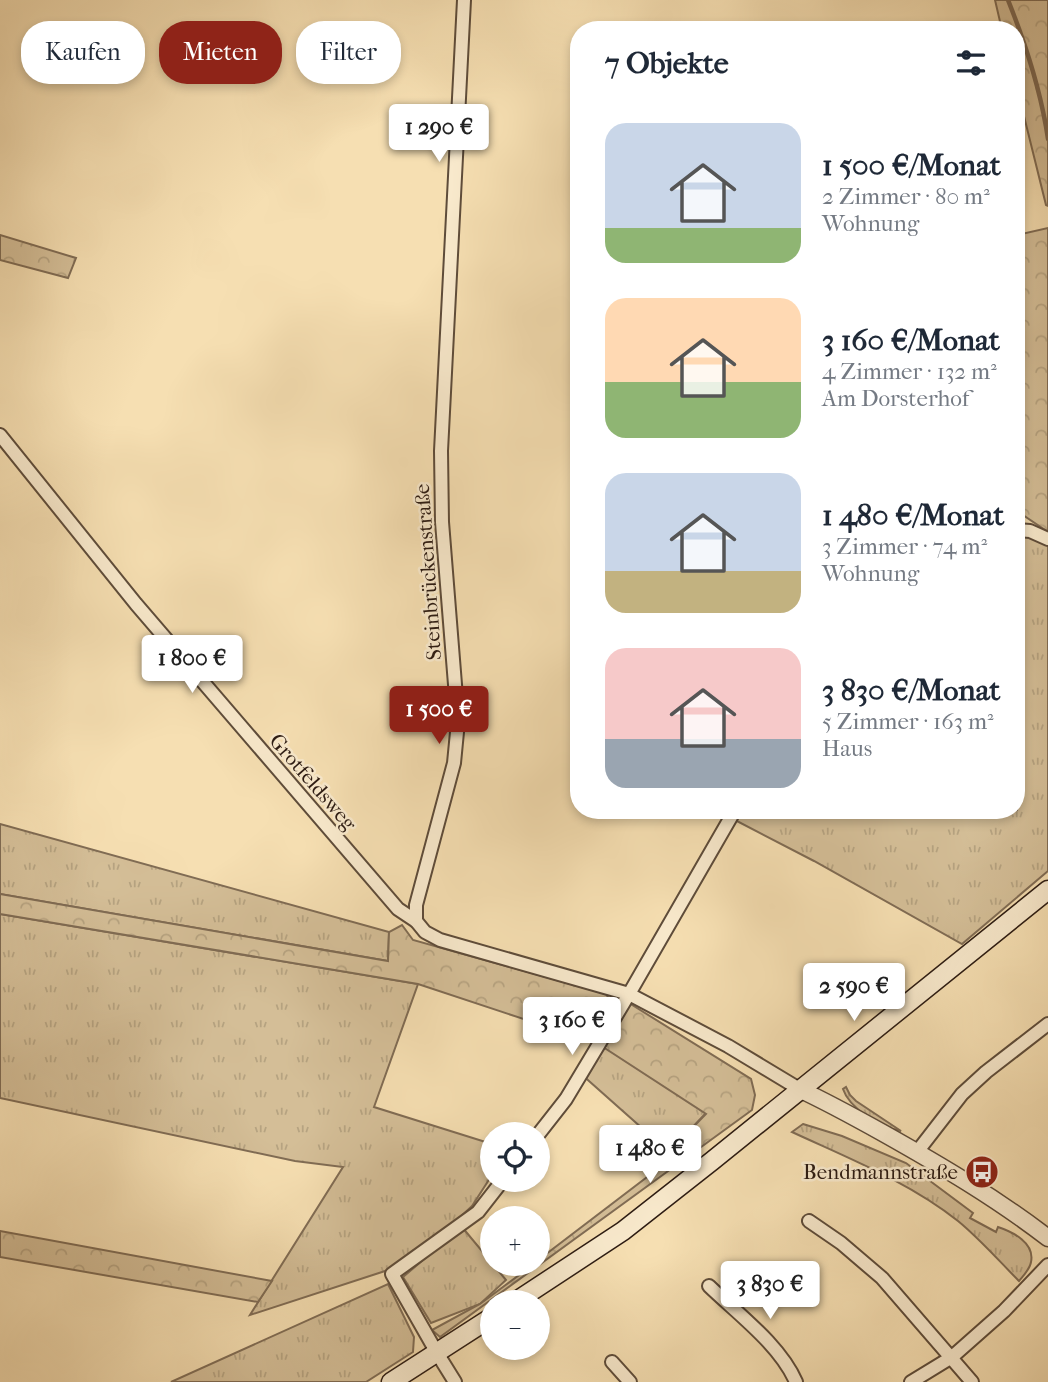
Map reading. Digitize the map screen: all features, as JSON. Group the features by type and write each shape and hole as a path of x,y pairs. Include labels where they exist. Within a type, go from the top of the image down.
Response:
{"main road":[{"path":"533,1290 623,1231 1048,890"},
{"path":"391,1382 480,1325"}],"street":[{"name":"Steinbrückenstraße","path":"415,921 415,905 454,763 457,732 442,522 441,451 464,0"},
{"name":"Grotfeldsweg","path":"0,435 145,614 284,777 398,909 415,921"},
{"path":"1025,531 1048,539"},
{"path":"548,1122 566,1098 629,995 730,819"},
{"path":"415,921 425,932 440,940 629,995 728,1046 801,1090 917,1152 1014,1212 1048,1238"},
{"path":"917,1152 962,1094 1048,1024"},
{"path":"455,1382 392,1274 478,1212 494,1192"},
{"path":"809,1221 841,1243 882,1278 972,1382"},
{"path":"911,1382 952,1357 1004,1311 1048,1265"},
{"path":"709,1286 764,1338 781,1357 796,1382"},
{"path":"612,1362 630,1382"}],"green space":[{"path":"995,0 1048,0 1048,206 1025,120 1025,21 1000,21"},
{"path":"1048,228 1048,532 1025,516 1025,233"},
{"path":"0,235 76,258 68,278 0,260"},
{"path":"1025,534 1048,544 1048,871 962,944 733,819 1025,819"},
{"path":"0,824 389,932 388,961 0,894"},
{"path":"0,894 388,961 389,932 402,925 413,940 606,994 613,1009 596,1043 418,984 0,914"},
{"path":"0,914 418,984 374,1107 480,1140 481,1192 472,1206 456,1221 388,1270 250,1315 343,1167 295,1161 0,1098"},
{"path":"629,1003 751,1079 755,1095 752,1110 550,1257 550,1251 651,1174 706,1114 600,1045"},
{"path":"598,1043 706,1113 669,1152 580,1073"},
{"path":"846,1087 856,1101 901,1131 885,1126 859,1110 846,1096 843,1089"},
{"path":"803,1124 842,1136 906,1163 973,1213 970,1218 996,1232 998,1227 1022,1239 1030,1249 1031,1262 1028,1270 1019,1281 974,1235 939,1207 878,1172 792,1132"},
{"path":"462,1227 480,1249 480,1276 503,1276 506,1280 495,1290 480,1290 480,1304 431,1323 403,1277"},
{"path":"0,1231 272,1281 258,1302 0,1257"},
{"path":"518,1276 524,1276 505,1290 499,1290"},
{"path":"388,1284 414,1337 413,1352 366,1382 171,1382"},
{"path":"480,1304 480,1308 440,1337 432,1330"}],"waterway":[{"path":"1008,0 1016,21"},
{"path":"1025,46 1048,139"}],"place":[{"name":"Bendmannstraße","path":"982,1172"}]}
